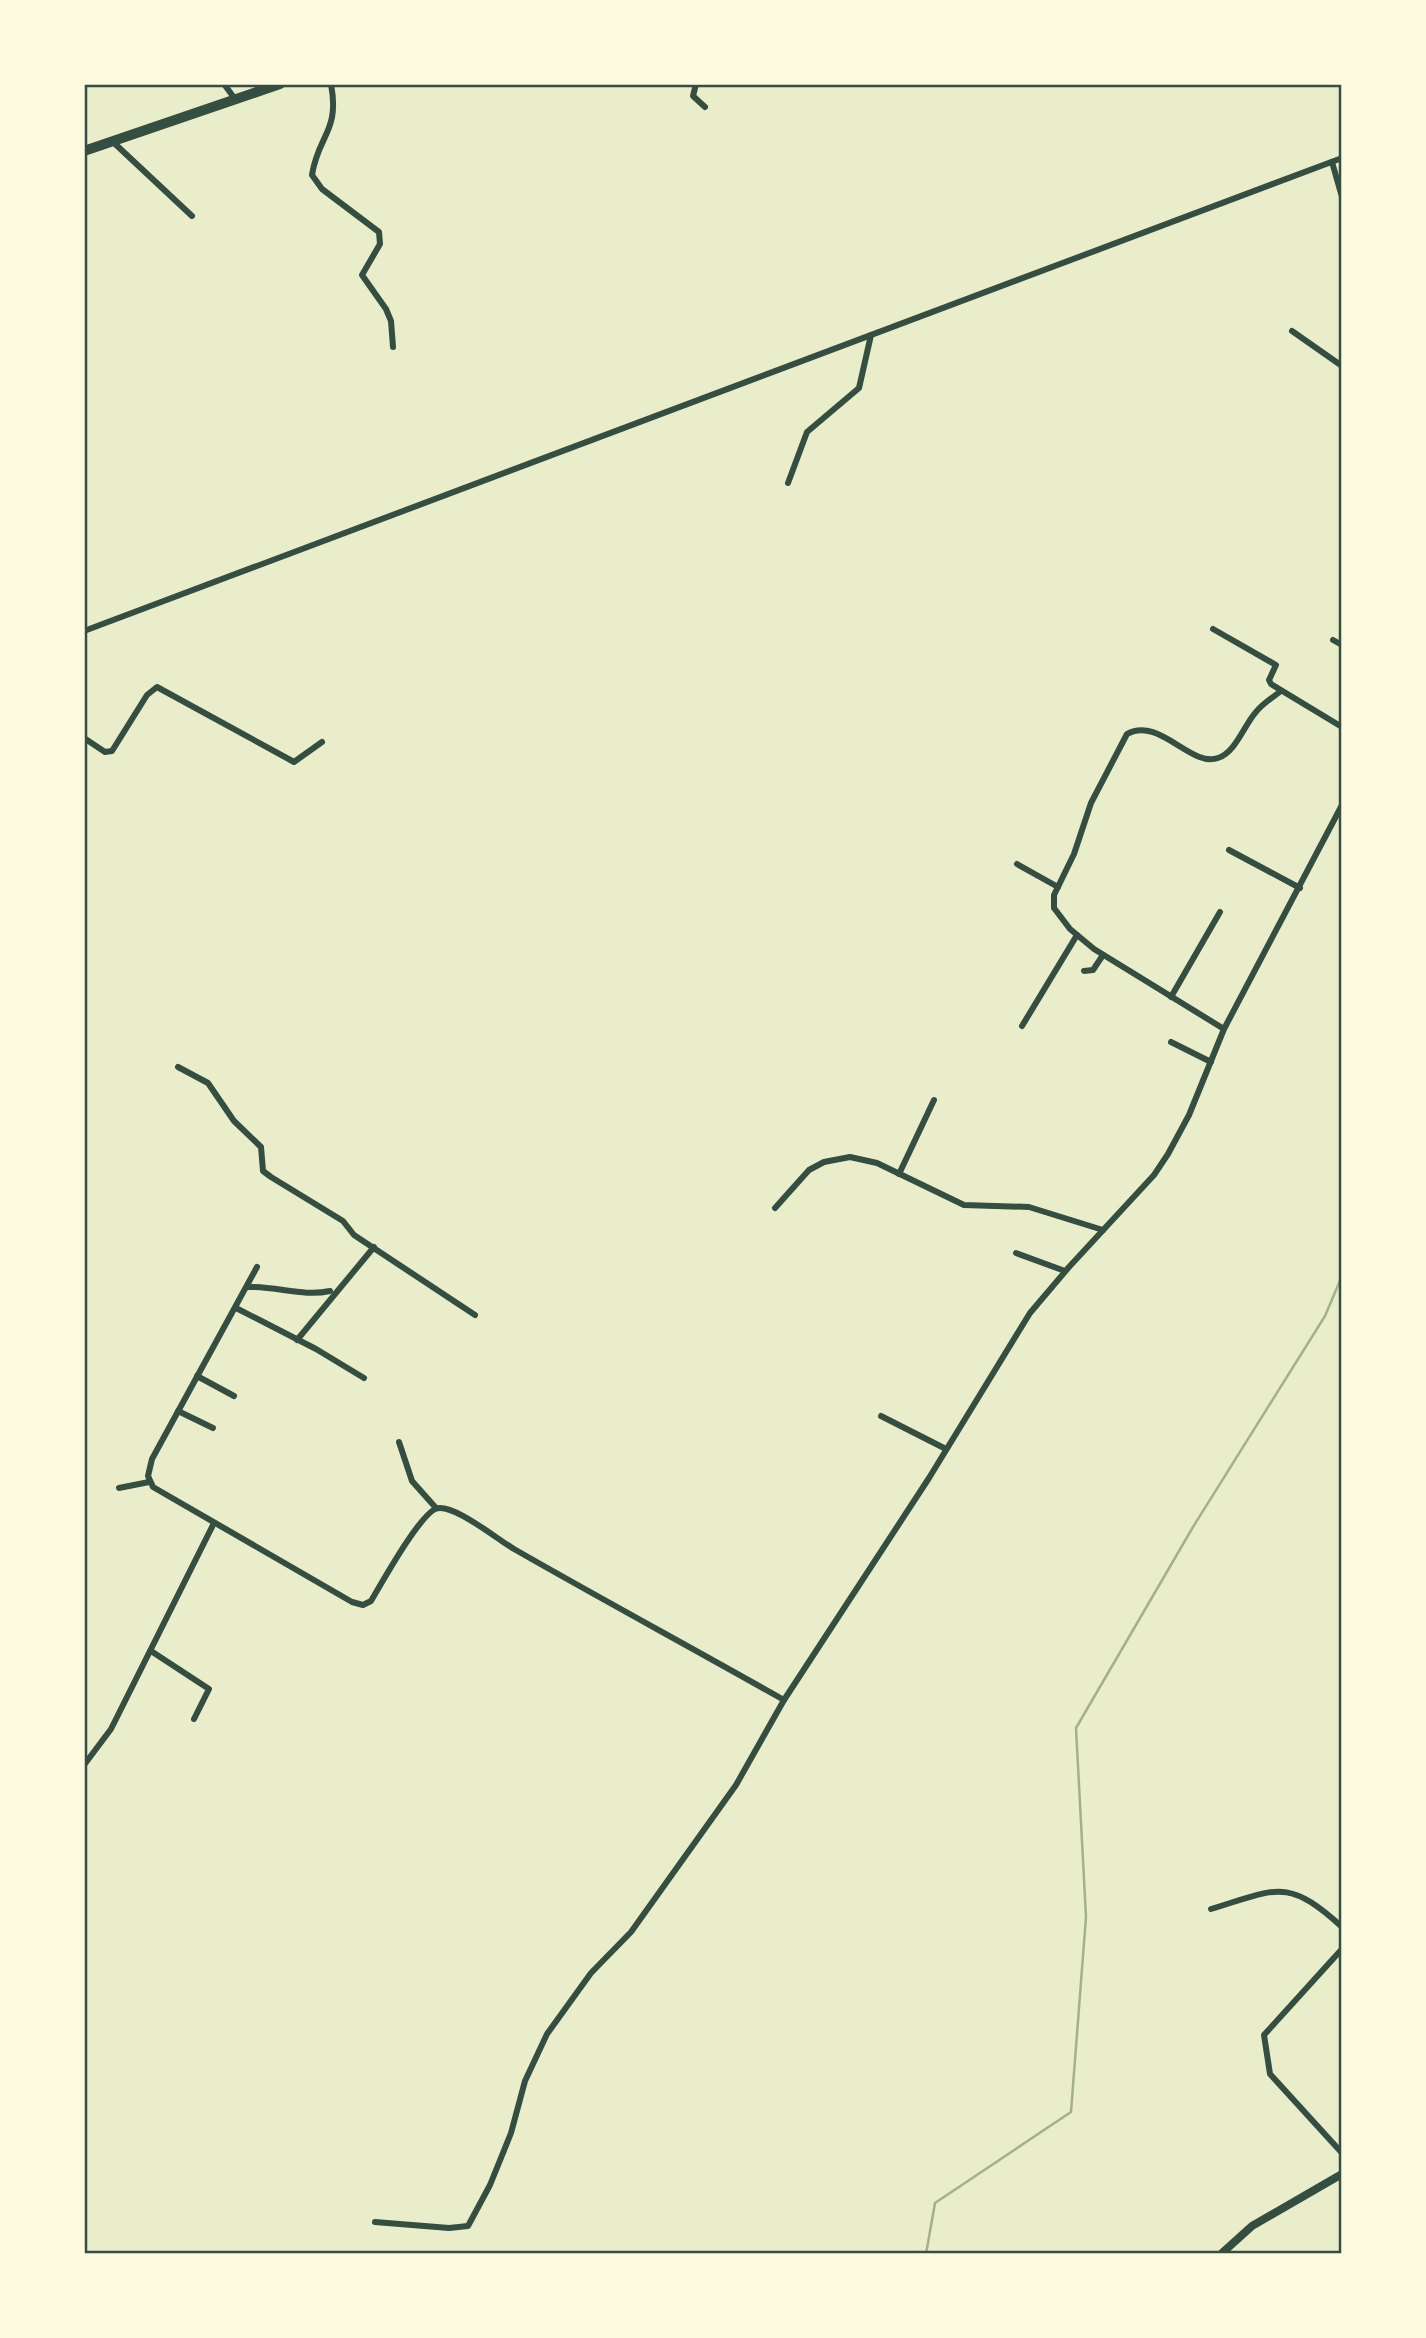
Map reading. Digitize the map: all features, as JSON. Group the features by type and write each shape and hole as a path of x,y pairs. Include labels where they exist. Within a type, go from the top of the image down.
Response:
{"highway":[{"path":"84,151 280,84"}],"main road":[{"path":"1221,2254 1252,2226 1342,2174"}],"street":[{"path":"224,84 235,99"},
{"path":"331,84 334,119 314,163 312,175 322,189 379,232 380,244 362,275 386,309 391,321 393,347"},
{"path":"696,84 693,96 705,107"},
{"path":"113,142 192,216"},
{"path":"84,631 1342,158"},
{"path":"1332,162 1342,197"},
{"path":"1292,331 1342,366"},
{"path":"788,483 807,432 859,388 871,335"},
{"path":"1213,629 1275,664 1269,681 1342,727"},
{"path":"1333,640 1342,645"},
{"path":"84,738 105,752 112,751 147,695 157,687 294,762 322,743"},
{"path":"1224,1029 1103,955 1077,935 1057,913 1054,900 1074,855 1091,803 1127,734 1147,731 1205,759 1218,758 1233,747 1256,711 1281,691"},
{"path":"375,2222 449,2228 468,2226 491,2185 511,2133 525,2081 547,2034 591,1973 631,1932 737,1785 784,1700 1030,1314 1065,1271 1154,1175 1168,1154 1224,1029 1342,805"},
{"path":"1229,850 1300,888"},
{"path":"1017,864 1058,887"},
{"path":"1171,996 1220,912"},
{"path":"1022,1026 1077,935"},
{"path":"1084,971 1093,970 1103,955"},
{"path":"1171,1042 1211,1062"},
{"path":"178,1067 208,1083 234,1121 261,1147 263,1171 343,1221 354,1235 475,1315"},
{"path":"899,1174 934,1100"},
{"path":"775,1208 809,1170 824,1162 861,1158 964,1205 1029,1207 1103,1230"},
{"path":"297,1340 374,1247"},
{"path":"1016,1253 1065,1271"},
{"path":"149,1482 152,1459 257,1267"},
{"path":"247,1287 281,1287 308,1295 330,1291"},
{"path":"236,1308 364,1378"},
{"path":"197,1376 234,1396"},
{"path":"178,1411 213,1428"},
{"path":"881,1416 946,1449"},
{"path":"399,1441 412,1481 436,1508 457,1512 511,1548 784,1700"},
{"path":"118,1488 149,1482 213,1524 352,1602 363,1605 371,1601 412,1536 436,1508"},
{"path":"84,1765 111,1729 213,1524"},
{"path":"151,1651 209,1689 194,1719"},
{"path":"1211,1909 1283,1889 1300,1894 1342,1927"},
{"path":"1342,1948 1264,2035 1270,2074 1342,2153"}],"waterway":[{"path":"926,2254 935,2203 1071,2112 1086,1917 1076,1728 1193,1527 1325,1316 1342,1276"}]}
